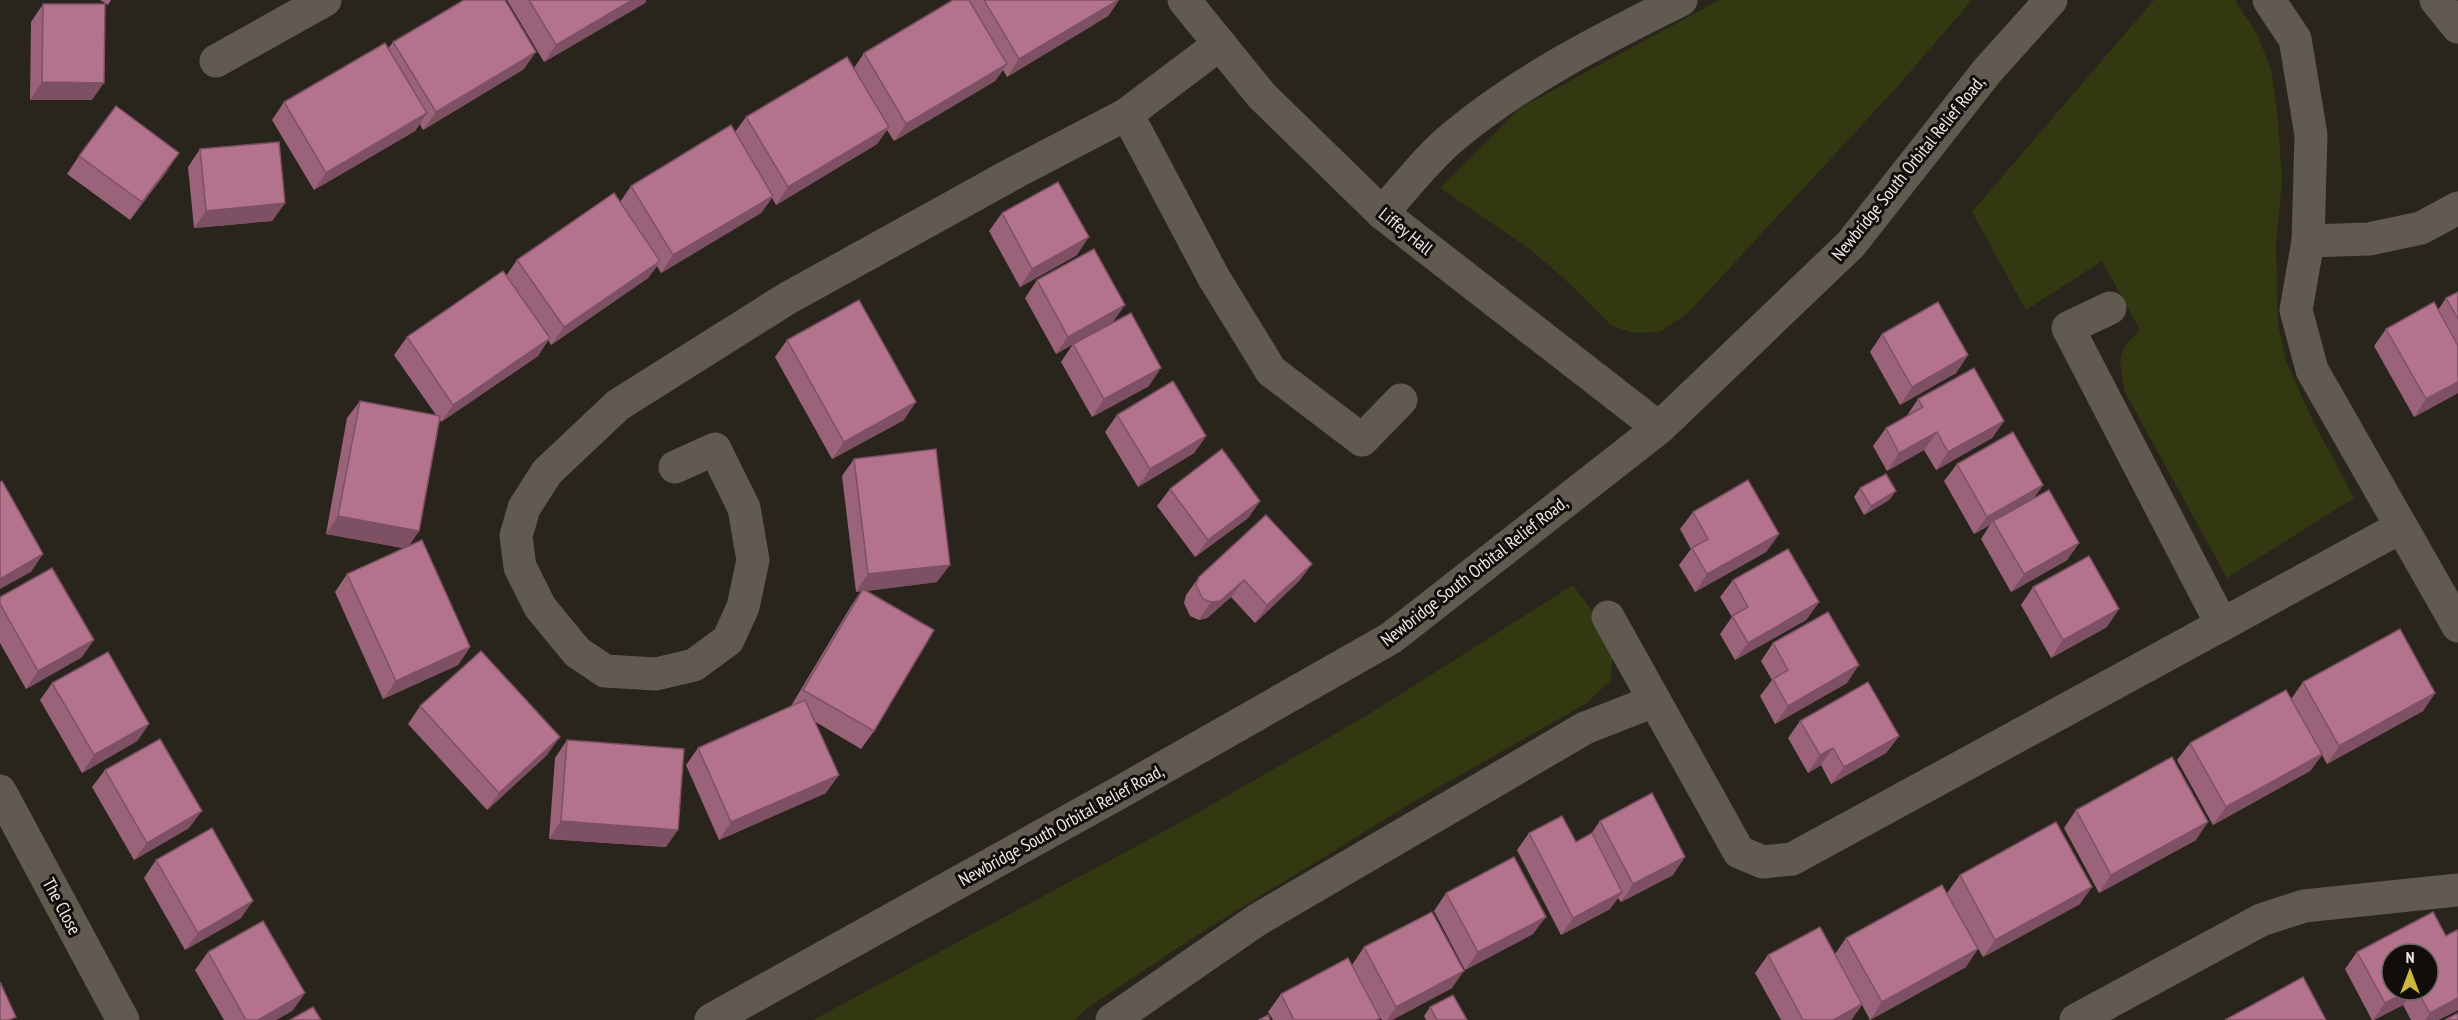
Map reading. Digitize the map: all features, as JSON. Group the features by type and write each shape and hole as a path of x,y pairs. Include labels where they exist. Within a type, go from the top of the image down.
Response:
{"street":[{"path":"216,61 325,0"},
{"name":"Liffey Hall","path":"1184,0 1262,96 1382,213 1659,428"},
{"path":"1382,213 1451,138 1500,100 1616,32 1681,0"},
{"name":"Newbridge South Orbital Relief Road,","path":"711,1020 1095,807 1391,638 1659,428 1851,244 1988,70 2051,0"},
{"path":"2269,0 2295,39 2311,135 2308,241 2296,310 2312,370 2458,626"},
{"path":"2436,0 2458,27"},
{"path":"675,467 715,449 744,508 753,560 743,607 728,640 694,665 656,674 605,671 577,652 540,607 520,567 516,536 524,508 547,471 618,405 778,304 1016,171 1127,114 1220,44"},
{"path":"1127,114 1209,268 1271,371 1362,440 1401,400"},
{"path":"2308,241 2369,239 2421,228 2458,208"},
{"path":"2110,308 2068,328 2222,625"},
{"path":"1608,617 1739,852 1763,862 1792,859 2401,527"},
{"path":"1112,1020 1257,920 1585,728 1654,701"},
{"name":"The Close","path":"0,791 123,1020"},
{"path":"2076,1020 2261,920 2304,906 2458,890"}],"green space":[{"path":"1720,0 1972,0 1897,87 1688,313 1660,332 1634,333 1612,326 1570,284 1531,250 1440,188 1520,108"},
{"path":"2154,0 2235,0 2258,36 2271,70 2278,118 2282,181 2276,243 2278,324 2286,361 2312,419 2354,498 2227,578 2125,392 2121,358 2126,345 2140,330 2102,261 2026,310 1972,212"},
{"path":"1573,585 1595,615 1613,653 1611,680 1587,703 1418,799 1208,928 1086,1009 1075,1020 813,1020 1185,820 1361,719"}],"building":[{"path":"464,0 505,0 536,52 436,112 393,42"},
{"path":"529,0 632,0 556,45"},
{"path":"953,0 969,0 1007,64 906,124 864,53"},
{"path":"984,0 1118,0 1019,59"},
{"path":"43,4 105,4 104,83 42,82"},
{"path":"385,43 427,113 326,173 284,102"},
{"path":"847,57 889,127 788,187 746,117"},
{"path":"116,106 179,153 142,202 79,156"},
{"path":"731,125 773,196 673,255 631,186"},
{"path":"279,142 285,203 206,211 200,149"},
{"path":"1058,182 1089,237 1032,269 1002,213"},
{"path":"614,193 660,261 564,327 517,260"},
{"path":"1094,249 1125,305 1068,337 1037,280"},
{"path":"503,271 550,338 453,405 407,337"},
{"path":"2458,292 2458,319 2446,298"},
{"path":"859,300 916,402 844,442 787,340"},
{"path":"1938,302 1968,355 1912,387 1882,334"},
{"path":"2434,302 2458,346 2458,382 2426,399 2386,329"},
{"path":"1131,313 1161,368 1104,399 1073,344"},
{"path":"1974,368 2004,421 1948,452 1937,432 1899,453 1886,428 1923,407 1918,399"},
{"path":"1173,381 1206,436 1150,469 1117,415"},
{"path":"360,401 440,416 419,531 338,516"},
{"path":"2013,432 2043,485 1987,517 1957,464"},
{"path":"936,449 950,565 868,574 854,459"},
{"path":"1222,449 1260,501 1208,540 1170,489"},
{"path":"1886,474 1896,491 1871,506 1860,488"},
{"path":"1748,480 1779,534 1707,574 1692,548 1708,539 1693,512"},
{"path":"2,481 43,554 0,579 0,482"},
{"path":"2049,490 2079,543 2024,574 1993,521"},
{"path":"1266,515 1312,564 1267,605 1244,580 1220,601 1211,602 1203,599 1196,585 1199,577"},
{"path":"422,540 470,647 396,681 347,574"},
{"path":"1788,549 1819,602 1748,643 1732,616 1748,607 1733,580"},
{"path":"2089,556 2119,609 2063,640 2033,587"},
{"path":"52,568 94,640 38,671 0,604 0,597"},
{"path":"863,589 934,630 874,731 803,690"},
{"path":"1828,612 1859,665 1788,706 1773,679 1788,670 1773,643"},
{"path":"2400,629 2435,693 2339,746 2303,682"},
{"path":"481,651 560,737 499,793 420,706"},
{"path":"108,652 149,724 94,755 52,683"},
{"path":"1868,682 1899,736 1844,767 1833,748 1820,755 1800,721"},
{"path":"2286,690 2322,754 2226,807 2190,743"},
{"path":"805,700 839,775 731,822 698,748"},
{"path":"160,739 202,811 147,843 105,770"},
{"path":"567,740 684,749 678,830 561,821"},
{"path":"2172,757 2208,822 2111,875 2076,810"},
{"path":"1652,793 1685,857 1633,884 1600,821"},
{"path":"1562,816 1576,842 1592,833 1622,892 1573,918 1529,833"},
{"path":"2056,822 2092,887 1995,940 1960,875"},
{"path":"212,828 253,901 198,933 156,860"},
{"path":"1514,857 1546,917 1478,952 1446,893"},
{"path":"1942,885 1978,949 1882,1002 1846,938"},
{"path":"1432,912 1464,971 1396,1007 1364,947"},
{"path":"2433,912 2446,936 2457,930 2458,932 2458,998 2430,1013 2424,1002 2440,1002 2440,942 2380,942 2380,994 2357,952"},
{"path":"263,921 305,993 258,1020 246,1020 208,952"},
{"path":"1820,927 1862,1004 1833,1020 1803,1020 1768,955"},
{"path":"1348,958 1380,1018 1376,1020 1294,1020 1281,994"},
{"path":"2303,977 2326,1020 2225,1020"},
{"path":"0,982 16,1017 9,1020 0,1020"},
{"path":"1453,995 1467,1020 1437,1020 1430,1007"},
{"path":"313,1007 321,1020 290,1020"},
{"path":"2458,1013 2458,1020 2445,1020"},
{"path":"1268,1015 1270,1020 1259,1020"}]}
